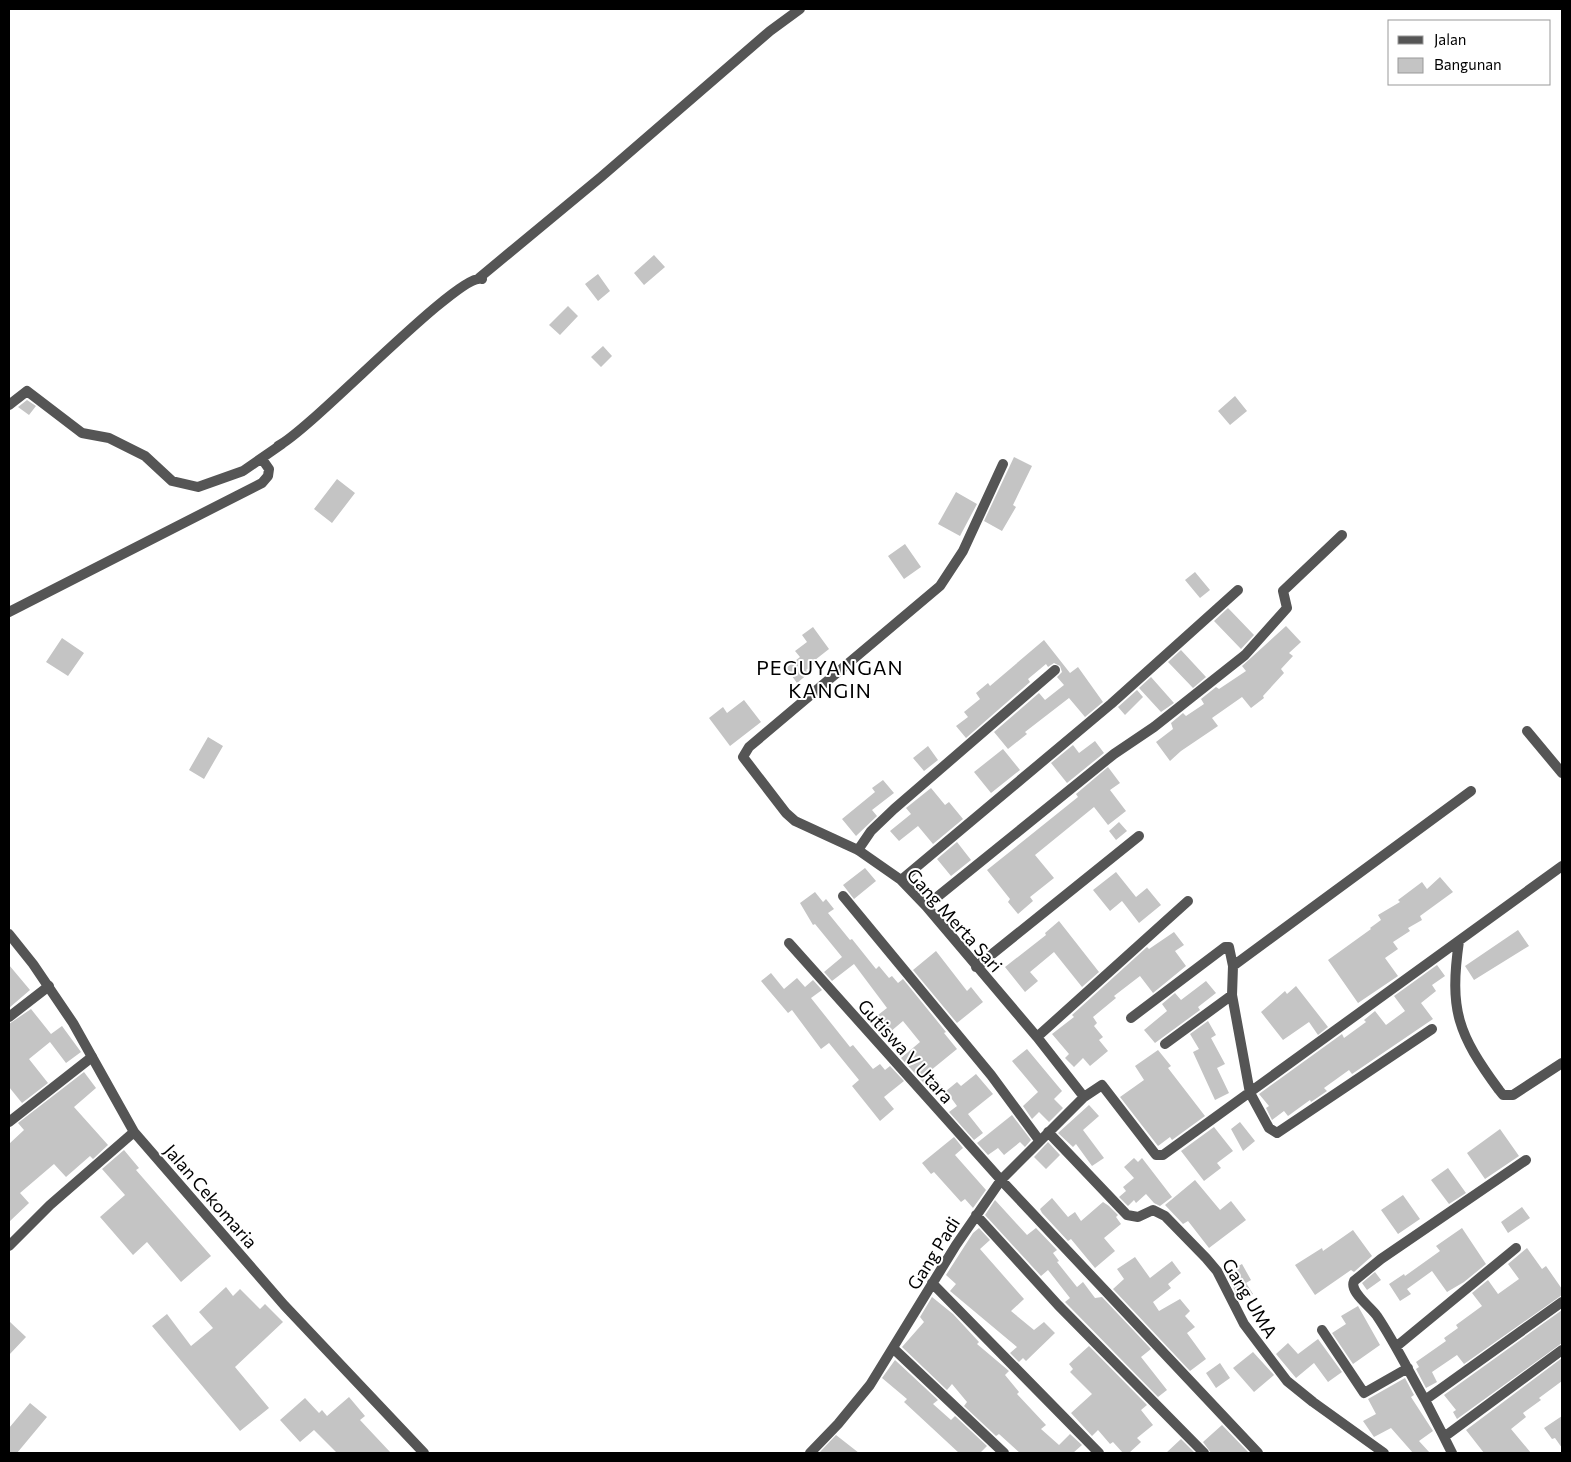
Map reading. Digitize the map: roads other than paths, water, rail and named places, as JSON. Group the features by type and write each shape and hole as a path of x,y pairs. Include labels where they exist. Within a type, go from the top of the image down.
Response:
{"street":[{"path":"9,405 27,391 82,433 109,438 145,456 172,481 198,487 243,471 279,445 442,303 481,278 770,31 800,9"},
{"path":"9,612 262,483 268,476 269,469 262,459"},
{"name":"Gang Merta Sari","path":"1003,464 963,551 940,586 745,752 743,757 786,813 795,821 858,850 902,880 1037,1038 1084,1097"},
{"path":"926,906 1114,754 1154,727 1245,655 1288,608 1284,591 1342,535"},
{"path":"902,880 1111,704 1238,590"},
{"path":"858,850 872,831 894,809 1055,670"},
{"path":"1527,731 1562,773"},
{"path":"1233,966 1472,791"},
{"path":"976,968 1139,836"},
{"path":"1250,1093 1562,866"},
{"path":"843,896 991,1075 1039,1140"},
{"path":"1037,1038 1188,901"},
{"name":"Jalan Cekomaria","path":"9,934 49,986 92,1056 134,1132 284,1305 424,1453"},
{"path":"1458,941 1454,985 1456,1013 1472,1048 1499,1090 1504,1095 1513,1095 1562,1063"},
{"name":"Gutiswa V Utara","path":"789,943 1001,1180 1258,1453"},
{"path":"1131,1018 1224,947 1229,948 1232,951 1233,966 1232,995 1250,1093 1273,1132 1282,1132 1432,1029"},
{"path":"9,1017 49,986"},
{"path":"1165,1044 1232,995"},
{"path":"9,1122 92,1056"},
{"name":"Gang Padi","path":"810,1453 838,1424 870,1385 932,1283 1001,1180 1084,1097 1102,1085 1156,1155 1160,1156 1250,1093"},
{"path":"9,1246 50,1205 134,1132"},
{"name":"Gang UMA","path":"1048,1132 1126,1215 1138,1218 1153,1210 1165,1216 1217,1271 1244,1324 1287,1381 1384,1453"},
{"path":"1452,1453 1397,1346 1370,1306 1352,1290 1354,1281 1381,1259 1526,1160"},
{"path":"976,1215 1058,1304 1204,1453"},
{"path":"1397,1346 1516,1248"},
{"path":"932,1283 1099,1453"},
{"path":"1425,1400 1562,1302"},
{"path":"1322,1330 1364,1393 1408,1368"},
{"path":"895,1350 1004,1453"},
{"path":"1444,1437 1562,1350"}],"district":[{"name":"PEGUYANGAN KANGIN","path":"830,678"}]}
